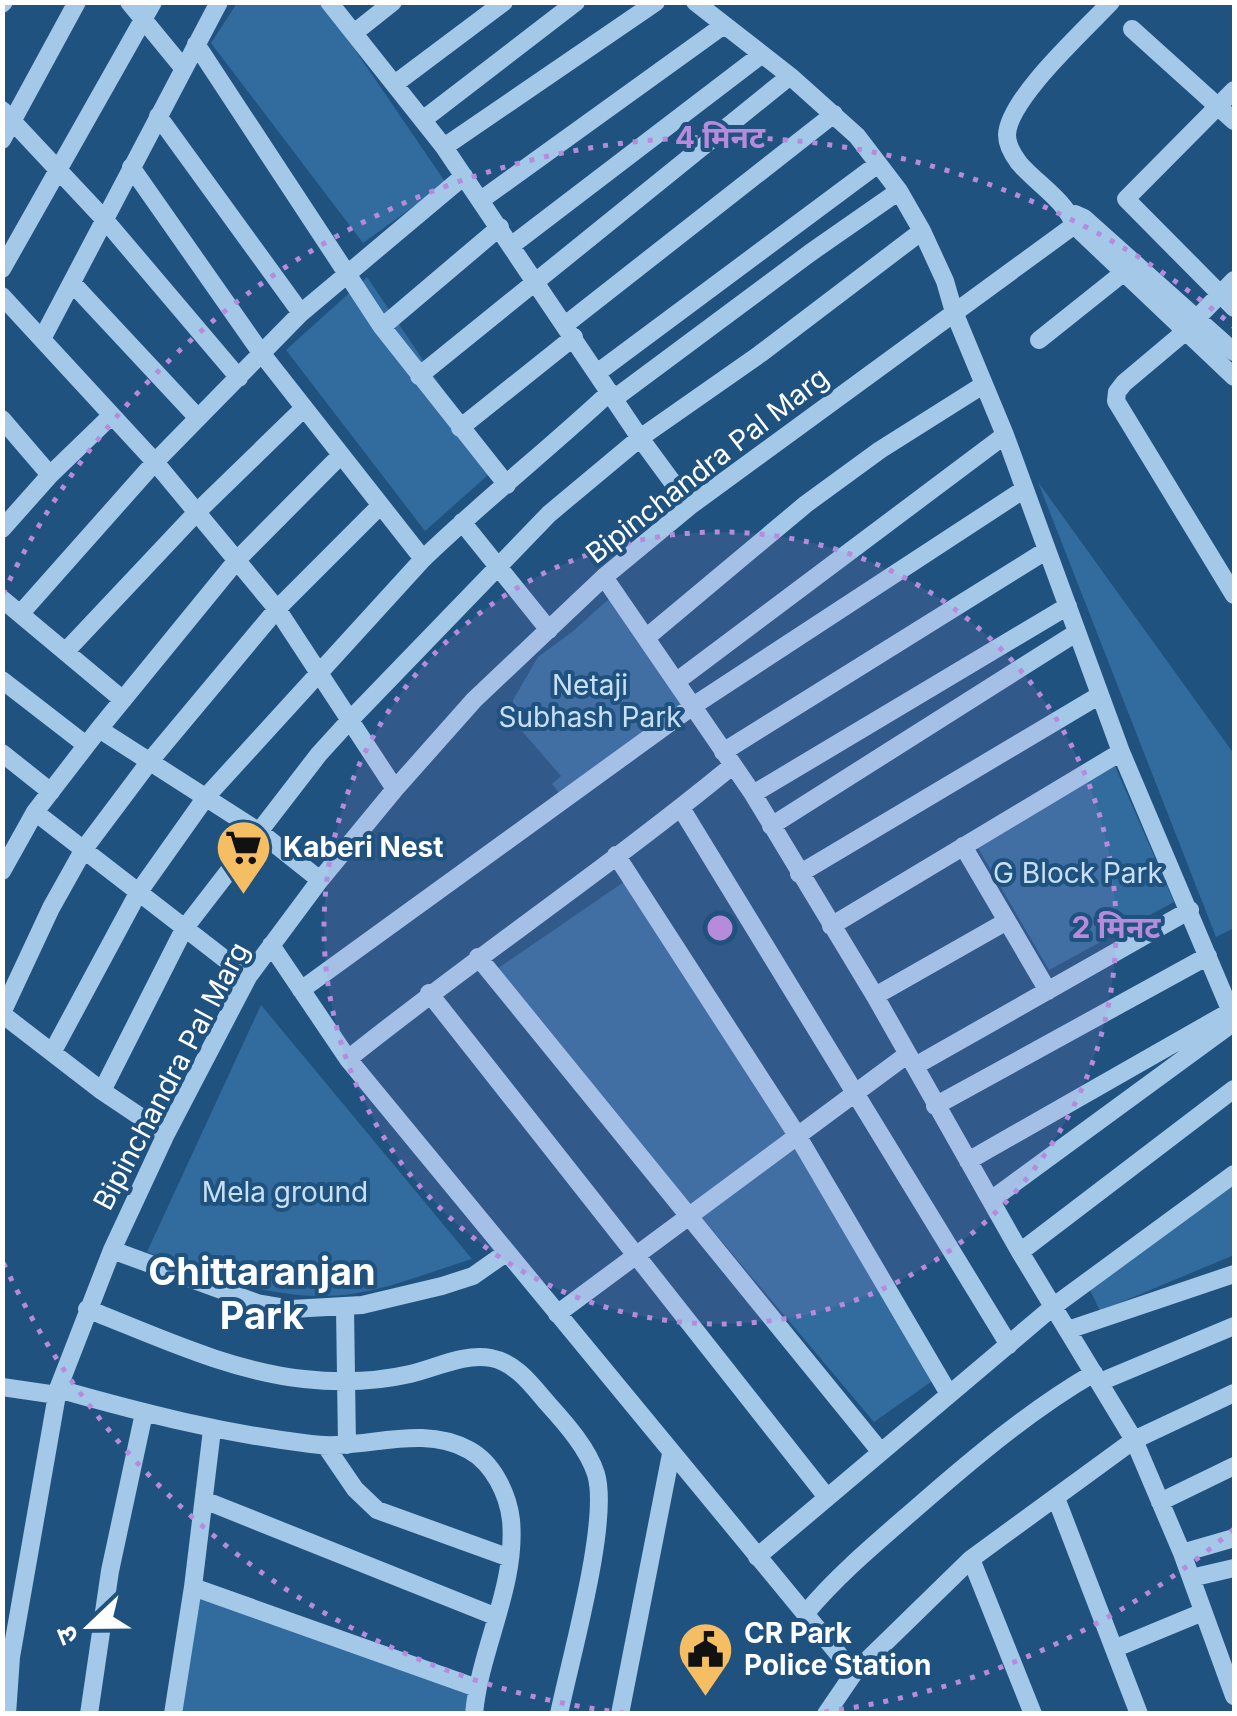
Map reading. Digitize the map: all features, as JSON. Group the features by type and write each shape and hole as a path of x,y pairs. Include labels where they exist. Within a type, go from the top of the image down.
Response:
{"street":[{"path":"2,140 7,115 78,2"},
{"path":"129,2 148,10 184,69"},
{"path":"42,340 219,2"},
{"path":"354,34 393,2"},
{"path":"396,83 504,2"},
{"path":"424,120 576,2"},
{"path":"444,147 656,2"},
{"path":"695,2 834,114 899,191 922,232 945,280 954,312 1005,435 1121,752 1233,1017"},
{"path":"1111,2 1028,91 1011,118 1007,136 1019,163 1192,324 1234,377"},
{"path":"336,5 354,34 444,147 690,506"},
{"path":"2,270 148,10"},
{"path":"481,200 724,25"},
{"path":"1132,28 1234,121"},
{"path":"196,44 382,327 507,486"},
{"path":"512,246 761,55"},
{"path":"419,376 790,76"},
{"path":"1228,301 1126,199 1234,90"},
{"path":"460,428 570,331 834,114"},
{"path":"7,115 106,220 239,378"},
{"path":"158,116 302,313"},
{"path":"597,373 878,164"},
{"path":"131,167 262,354 423,559"},
{"path":"22,613 155,462 302,313 464,176"},
{"path":"53,1051 138,893 206,797 423,559 613,395 899,191"},
{"path":"1076,219 1124,272 1234,352"},
{"name":"Bipinchandra Pal Marg","path":"7,1714 7,1656 58,1392 112,1250 166,1134 248,977 320,880 474,700 604,578 690,506 1076,219"},
{"path":"382,327 500,227"},
{"path":"102,1091 184,929 319,754 350,720 548,514 640,438 922,232"},
{"path":"1039,340 1124,272"},
{"path":"1234,280 1228,301 1192,324 1124,383 1116,401 1234,595"},
{"path":"73,284 198,418"},
{"path":"2,296 155,462 237,560 318,670 395,789"},
{"path":"647,636 806,504 880,450 983,385"},
{"path":"67,650 196,513 303,409"},
{"path":"2,529 111,416"},
{"path":"2,418 50,475"},
{"path":"677,681 1005,435"},
{"path":"2,871 9,844 98,729 237,560 340,456"},
{"path":"301,990 693,706 1023,490"},
{"path":"166,1134 102,1091 2,1014 51,908 84,850 150,761 276,610 380,506"},
{"path":"462,522 548,630"},
{"path":"348,1058 429,993 681,808 727,759 1047,550"},
{"path":"604,578 753,794 1134,1440 1182,1554 1234,1696"},
{"path":"2,598 123,700"},
{"path":"753,794 1068,606"},
{"path":"771,826 1076,633"},
{"path":"2,680 86,745"},
{"path":"799,874 1100,696"},
{"path":"98,729 261,833 320,880"},
{"path":"831,926 1121,752"},
{"path":"2,753 51,792"},
{"path":"681,808 1009,1344"},
{"path":"36,812 248,977"},
{"path":"964,846 1048,991"},
{"path":"616,855 797,1135 949,1394"},
{"path":"557,1314 854,1092 1048,991 1190,910"},
{"path":"875,996 1007,920"},
{"path":"271,945 348,1058 854,1673"},
{"path":"936,1106 1208,956"},
{"path":"478,957 880,1451"},
{"path":"429,993 826,1496"},
{"path":"968,1160 1233,1017"},
{"path":"991,1200 1233,1017"},
{"path":"1020,1252 1234,1089"},
{"path":"757,1557 1054,1306 1234,1174"},
{"path":"112,1250 257,1303 292,1309 346,1307 456,1282 507,1252"},
{"path":"1068,1330 1234,1274"},
{"path":"346,1307 347,1445"},
{"path":"87,1309 184,1347 270,1372 346,1382 411,1374 466,1358 489,1358 506,1363 521,1374 584,1449 596,1473 600,1498 596,1537 559,1714"},
{"path":"806,1614 881,1538 950,1478 1034,1414 1097,1378 1234,1326"},
{"path":"2,1388 58,1392 212,1430 325,1445 404,1438 440,1441 469,1450 486,1464 503,1487 511,1516 510,1558 474,1714"},
{"path":"826,1714 854,1673 971,1559 1134,1440 1234,1393"},
{"path":"89,1714 107,1588 144,1413"},
{"path":"172,1714 193,1587 212,1430"},
{"path":"325,1445 355,1490 377,1510 510,1558"},
{"path":"620,1714 671,1454"},
{"path":"1160,1502 1234,1466"},
{"path":"1056,1498 1140,1714"},
{"path":"204,1500 497,1617"},
{"path":"1182,1554 1234,1538"},
{"path":"971,1559 1032,1714"},
{"path":"1190,1578 1234,1568"},
{"path":"193,1587 477,1688"},
{"path":"1116,1648 1203,1612"},
{"path":"1213,1638 1234,1633"}],"green space":[{"path":"237,3 323,3 446,183 363,243 211,43"},
{"path":"367,277 496,468 425,531 286,350"},
{"path":"1038,482 1234,754 1234,928 1216,937"},
{"name":"Netaji Subhash Park","path":"610,598 689,709 565,801 552,784 561,776 515,723 513,700 538,657"},
{"name":"G Block Park","path":"1115,766 1174,902 1049,970 978,848"},
{"path":"634,875 935,1379 874,1422 494,971"},
{"name":"Mela ground","path":"261,1005 472,1259 375,1289 318,1296 243,1285 147,1252"},
{"path":"1234,1184 1234,1255 1100,1311 1090,1290"},
{"path":"193,1587 477,1688 472,1713 177,1714"}],"place":[{"name":"Kaberi Nest","path":"244,896"},
{"name":"CR Park Police Station","path":"705,1698"}],"district":[{"name":"Chittaranjan Park","path":"262,1294"}]}
